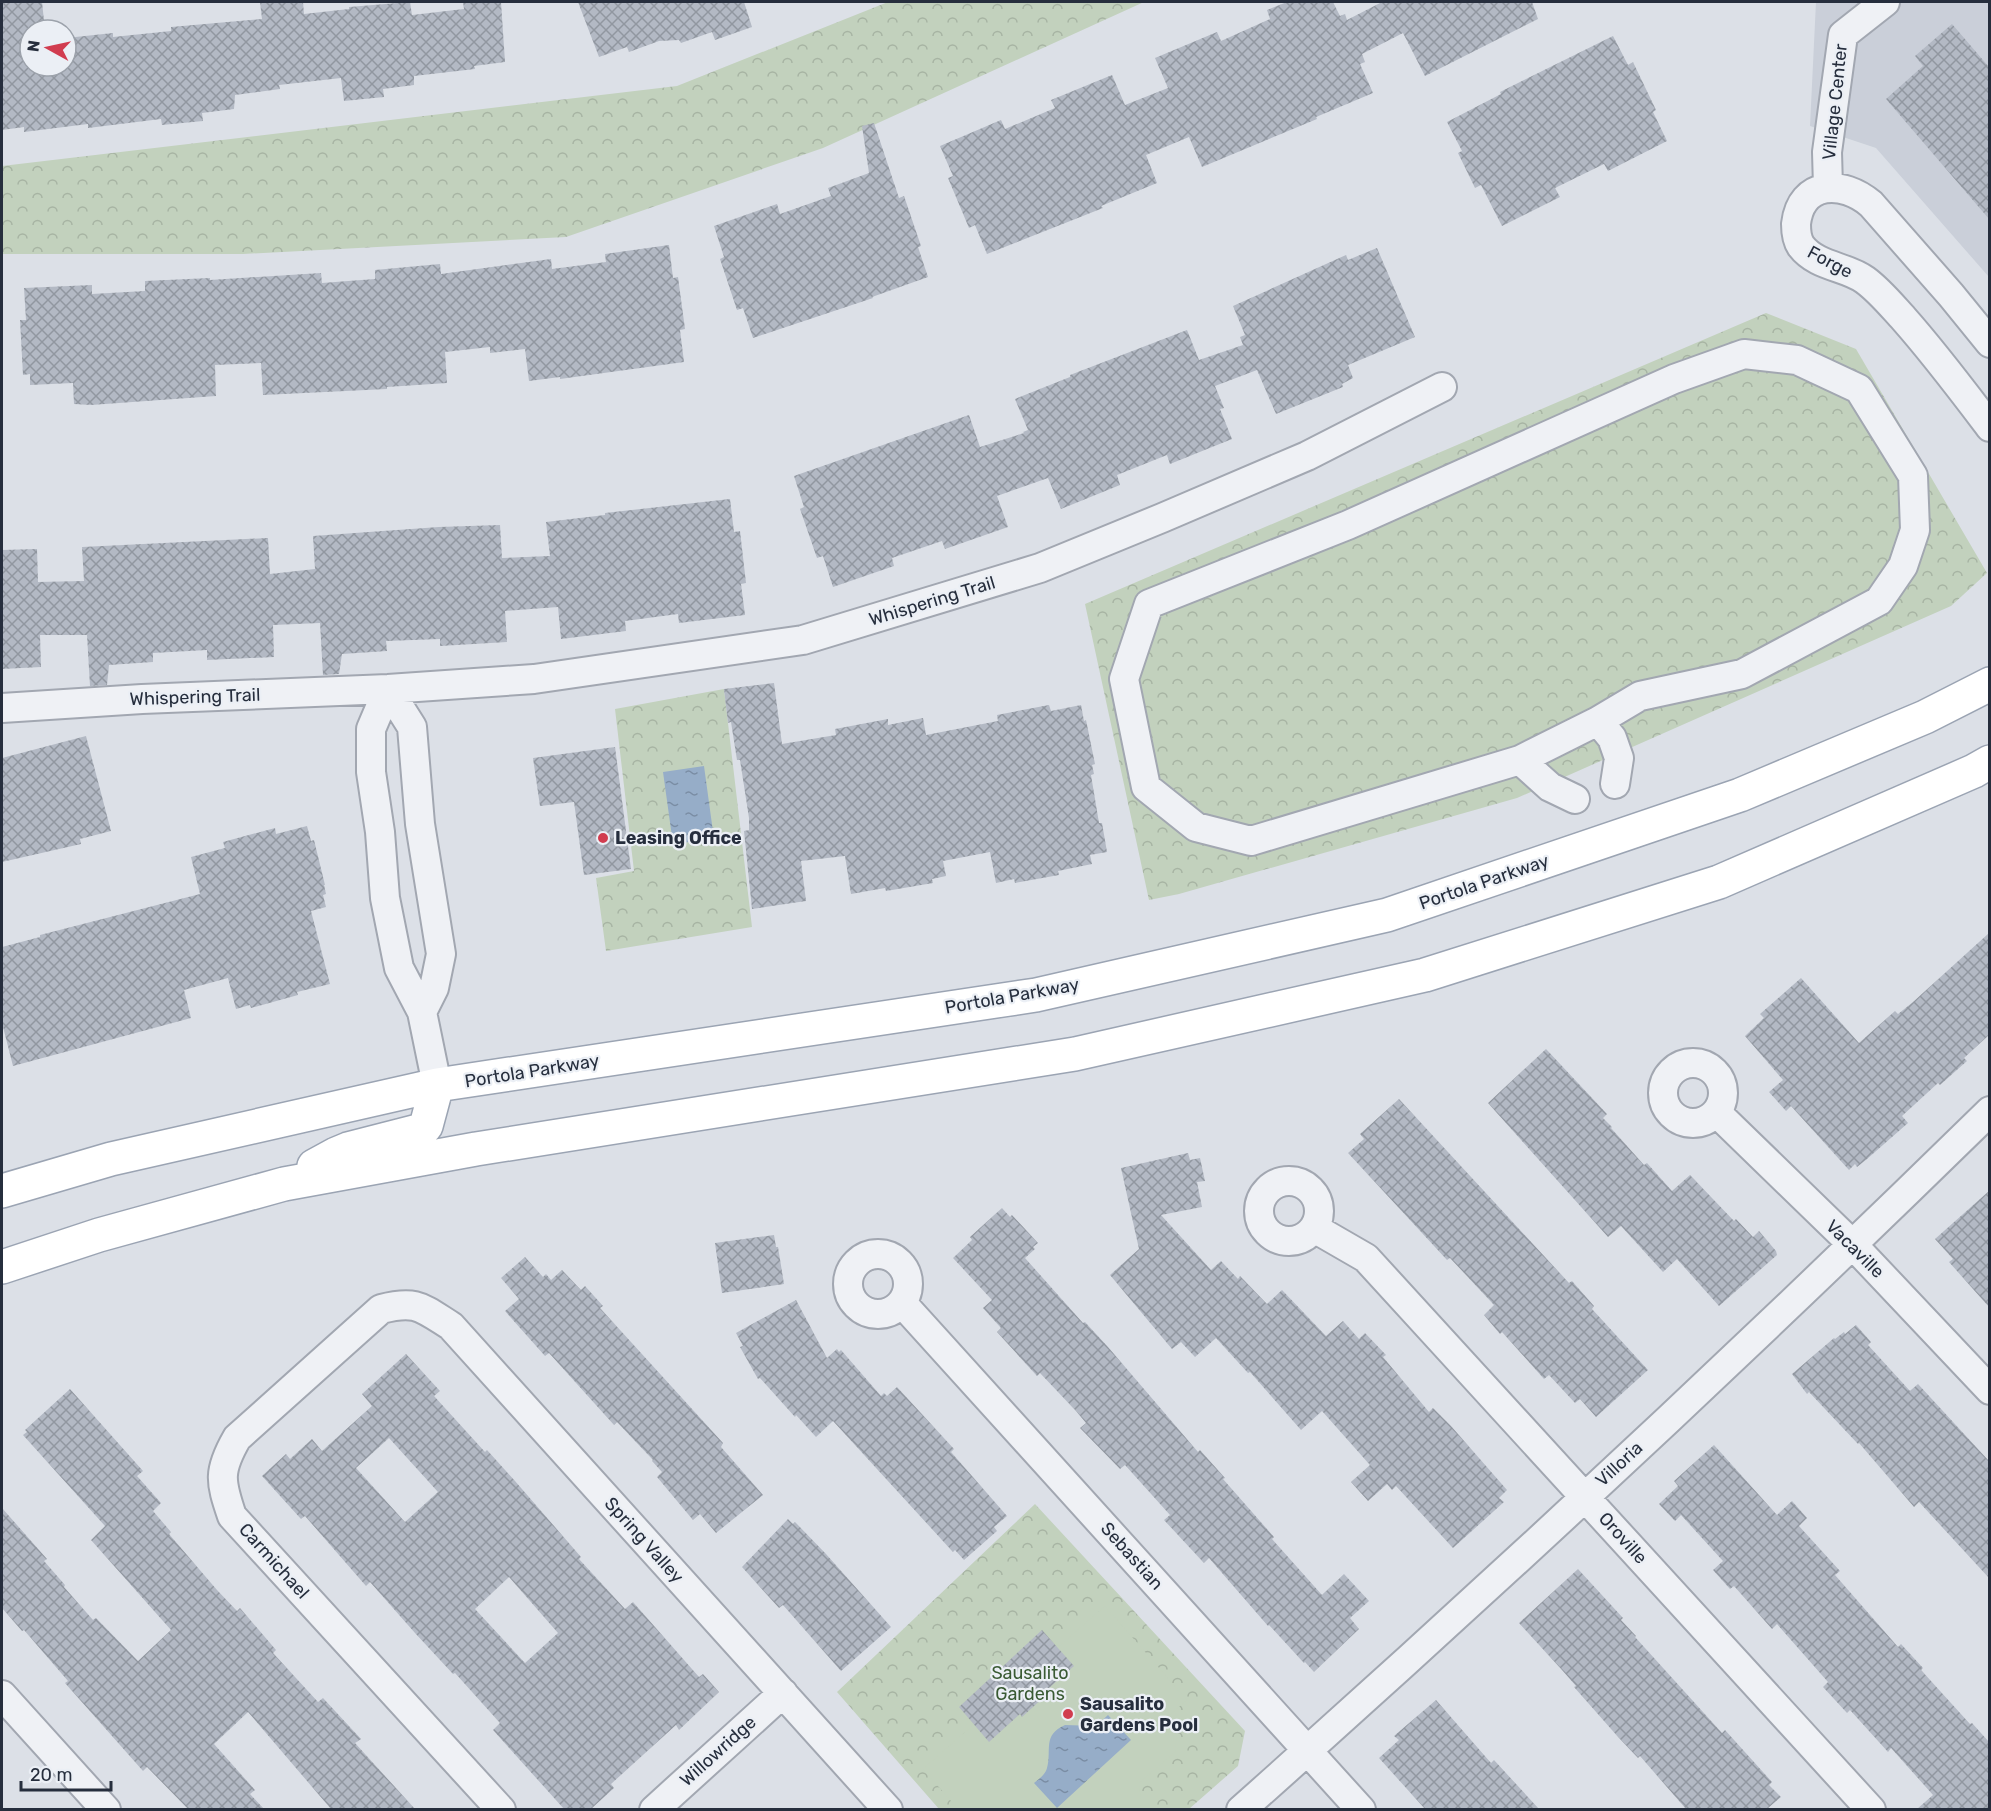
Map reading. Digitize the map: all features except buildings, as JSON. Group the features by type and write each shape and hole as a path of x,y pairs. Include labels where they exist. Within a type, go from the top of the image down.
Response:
{"main road":[{"name":"Portola Parkway","path":"2,1191 111,1159 437,1085 1036,995 1387,915 1740,795 1925,717 1989,684"},
{"path":"2,1267 99,1235 284,1184 488,1147 1075,1054 1425,975 1719,882 1974,771 1989,762"},
{"path":"284,1184 336,1154 422,1130 426,1126 437,1085"}],"street":[{"name":"Village Center","path":"1828,187 1827,152 1843,35 1885,2"},
{"path":"1828,187 1860,194 1871,204 1951,295 1989,344"},
{"name":"Forge","path":"1828,187 1814,191 1803,202 1797,216 1796,231 1800,245 1812,256 1864,279 1884,297 1934,353 1989,427"},
{"path":"1744,354 1797,360 1858,389 1913,476 1915,530 1904,566 1879,601 1742,674 1640,696 1598,721 1520,760 1251,841 1196,827 1146,787 1124,679 1149,604 1348,525 1674,379 1744,354"},
{"name":"Whispering Trail","path":"2,708 142,699 388,689 534,679 803,640 1041,567 1307,456 1442,387"},
{"path":"388,689 412,727 420,824 441,954 434,988 422,1012"},
{"path":"388,689 371,729 371,772 380,832 385,898 399,968 422,1012 437,1085"},
{"path":"1598,721 1612,738 1619,758 1615,784"},
{"path":"1520,760 1550,787 1575,799"},
{"name":"Villoria","path":"1240,1809 1584,1496 1853,1245 1989,1111"},
{"name":"Vacaville","path":"1716,1113 1853,1245 1989,1390"},
{"name":"Oroville","path":"1314,1228 1366,1258 1871,1809"},
{"name":"Sebastian","path":"902,1303 1361,1809"},
{"name":"Spring Valley","path":"381,1309 402,1304 422,1308 451,1326 888,1809"},
{"name":"Carmichael","path":"381,1309 237,1438 225,1462 222,1487 232,1516 501,1809"},
{"name":"Willowridge","path":"654,1809 783,1693"},
{"path":"2,1695 106,1809"}],"shaded area":[{"path":"1816,2 1989,2 1989,277 1876,148 1810,126"}],"green space":[{"path":"888,2 1144,2 823,148 566,237 243,254 2,254 2,166 677,86"},
{"path":"1766,313 1856,349 1987,573 1951,606 1517,798 1179,894 1149,900 1085,604"},
{"path":"724,689 752,927 606,951 596,878 634,871 615,709"},
{"name":"Sausalito Gardens","path":"1035,1504 1245,1731 1238,1766 1189,1809 939,1809 837,1692"},
{"name":"Sausalito Gardens Pool","path":"1105,1606 1187,1700 1164,1720 1177,1735 1175,1752 1139,1783 1141,1802 1139,1809 958,1809 923,1769 974,1724 959,1707 994,1675 1017,1677 1005,1664 1042,1630 1058,1647"}],"water":[{"path":"704,766 714,839 673,844 663,772"},
{"path":"1108,1715 1131,1740 1057,1808 1034,1783 1047,1768 1049,1744 1053,1733 1065,1725 1096,1726"}],"place":[{"name":"Leasing Office","path":"603,838"},
{"name":"Sausalito Gardens Pool","path":"1068,1714"}]}
